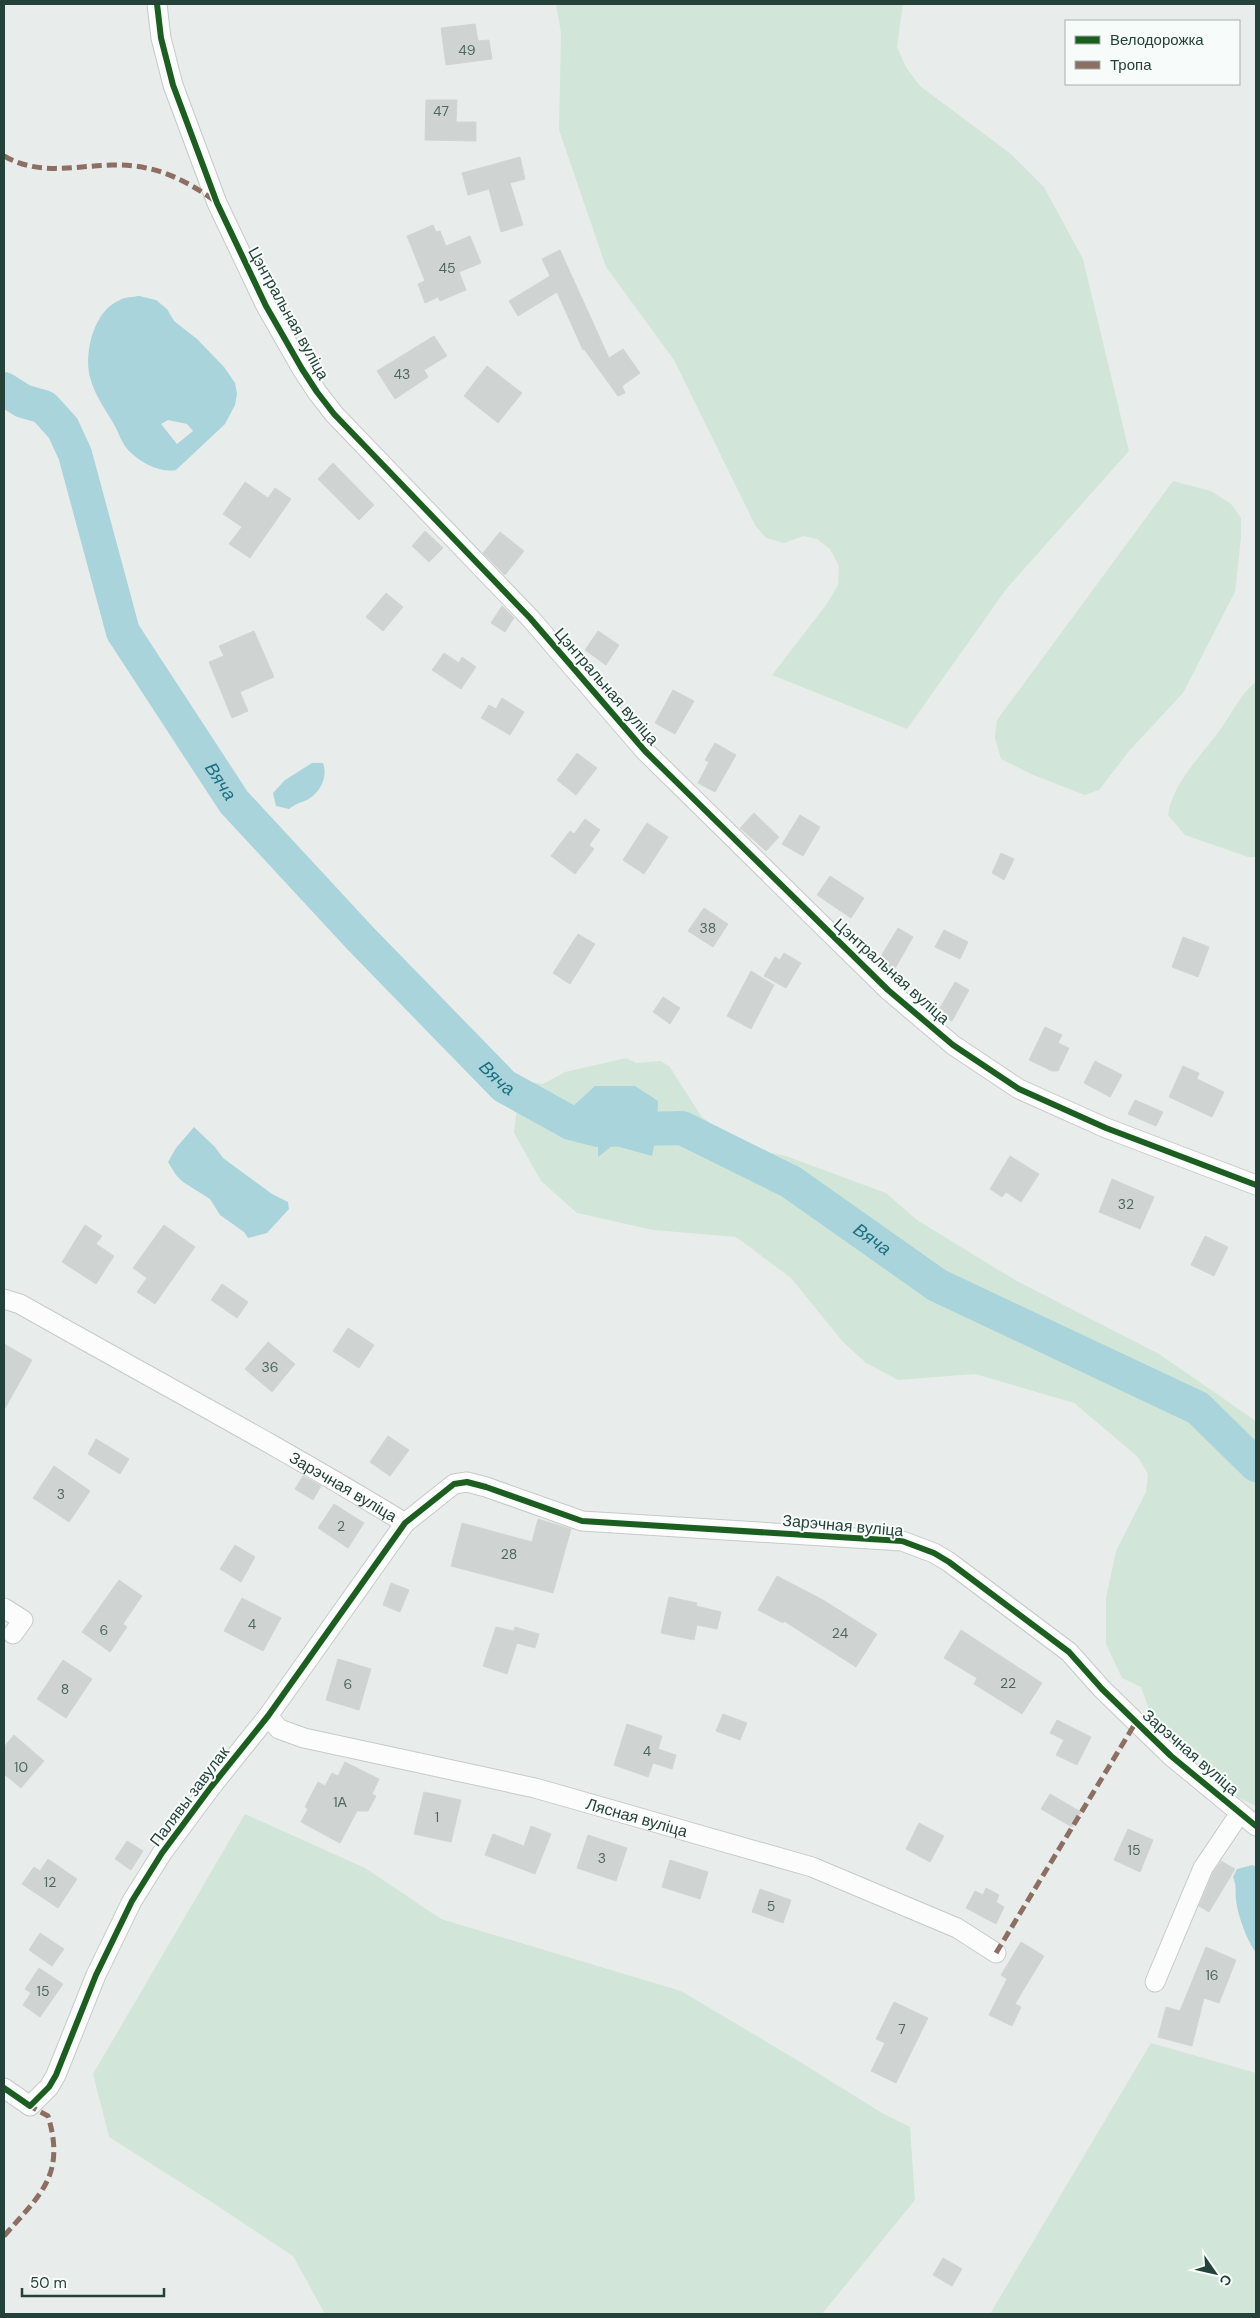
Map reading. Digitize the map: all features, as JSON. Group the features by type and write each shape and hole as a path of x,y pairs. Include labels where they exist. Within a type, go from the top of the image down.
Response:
{"street":[{"name":"Цэнтральная вуліца","path":"157,4 162,38 173,85 217,203 251,275 302,369 334,414 530,618 645,751 888,990 926,1023 982,1066 1019,1089 1060,1109 1256,1185"},
{"name":"Зарэчная вуліца","path":"9,1303 333,1479 405,1523 454,1484 467,1482 582,1521 902,1541 934,1553 949,1562 1068,1652 1102,1689 1171,1756 1256,1826"},
{"name":"Палявы завулак","path":"4,2088 30,2106 49,2087 56,2075 96,1975 132,1901 162,1853 211,1787 268,1716 405,1523"},
{"path":"4,1608 23,1620 12,1634"},
{"name":"Лясная вуліца","path":"268,1716 279,1729 304,1738 535,1788 812,1867 957,1928 996,1953"},
{"path":"1155,1982 1203,1868 1240,1813"}],"green space":[{"path":"556,4 903,4 897,47 906,67 920,86 1011,154 1044,187 1083,259 1129,451 1007,588 907,729 772,675 826,605 838,585 839,566 830,549 817,539 804,536 784,543 766,538 755,525 674,360 606,267 559,130 561,33"},
{"path":"1173,481 1211,491 1231,504 1241,518 1241,538 1235,592 1183,693 1129,751 1099,790 1085,795 1033,775 1001,759 995,738 997,720"},
{"path":"1256,682 1256,857 1248,857 1185,835 1168,815 1171,802 1183,778 1242,697"},
{"path":"626,1058 636,1063 661,1061 670,1067 701,1116 739,1146 786,1156 886,1193 917,1220 1015,1280 1159,1354 1256,1421 1256,1806 1239,1798 1195,1749 1152,1718 1141,1687 1122,1678 1106,1644 1106,1598 1116,1551 1146,1492 1148,1474 1138,1457 1074,1403 975,1374 898,1380 866,1363 843,1342 791,1278 736,1237 653,1230 577,1213 541,1181 514,1133 517,1105 524,1086 530,1082 543,1084 565,1072"},
{"path":"245,1814 365,1868 441,1919 681,1991 882,2113 910,2127 915,2200 822,2314 325,2314 293,2256 109,2137 93,2074"},
{"path":"1151,2043 1256,2073 1256,2314 990,2314"}],"water":[{"path":"139,296 156,300 167,309 174,321 197,339 224,367 235,383 237,394 235,405 225,424 176,470 170,471 151,466 129,451 98,398 89,373 90,342 98,321 111,305 122,299","holes":["168,420 187,424 193,431 177,444 161,424"]},
{"path":"312,763 323,763 325,774 322,784 316,793 289,809 276,806 273,793 285,780"},
{"path":"595,1086 635,1086 658,1101 657,1130 652,1156 613,1145 598,1157 598,1130 571,1123 571,1108"},
{"path":"194,1127 215,1147 223,1158 272,1194 288,1202 289,1209 267,1233 248,1238 244,1232 220,1215 210,1199 183,1182 176,1175 168,1162 176,1148"},
{"path":"1253,1865 1256,1867 1256,1953 1249,1942 1241,1921 1233,1877 1237,1869"}],"building":[{"path":"475,24 478,41 489,40 492,59 446,65 441,28"},
{"path":"426,100 457,100 456,122 476,122 476,141 425,140"},
{"path":"520,157 525,179 510,183 523,225 501,232 489,189 468,195 462,173"},
{"path":"433,225 436,232 440,231 446,246 470,236 481,263 459,272 466,290 440,301 438,297 425,303 418,284 425,281 407,236"},
{"path":"560,250 609,358 623,349 640,373 622,386 625,393 618,396 583,350 557,292 518,316 509,301 550,276 542,259"},
{"path":"434,336 447,356 424,370 428,377 395,399 377,371"},
{"path":"487,366 522,393 498,423 464,396"},
{"path":"333,463 374,505 359,520 318,479"},
{"path":"245,482 268,498 275,488 291,499 250,558 229,544 242,527 223,514"},
{"path":"425,531 443,548 429,562 412,546"},
{"path":"500,532 524,551 505,575 483,553"},
{"path":"386,593 403,607 383,631 366,617"},
{"path":"502,606 514,618 505,632 491,623"},
{"path":"254,631 274,677 240,692 248,711 232,718 209,662 224,656 219,646"},
{"path":"598,631 619,645 606,665 585,650"},
{"path":"444,653 459,663 462,657 476,667 461,689 432,670"},
{"path":"673,690 694,701 675,734 655,723"},
{"path":"502,698 524,712 510,735 481,718 489,705 496,709"},
{"path":"715,743 736,755 715,792 698,783 709,762 705,760"},
{"path":"577,753 597,768 576,795 557,780"},
{"path":"754,813 779,837 766,851 740,828"},
{"path":"800,815 820,827 803,856 782,844"},
{"path":"585,819 600,830 589,845 594,849 575,874 551,856 570,831 574,834"},
{"path":"647,823 668,837 644,874 623,860"},
{"path":"1001,853 1014,859 1004,880 992,873"},
{"path":"830,876 864,898 851,918 817,895"},
{"path":"704,908 728,924 713,947 688,931"},
{"path":"898,928 913,937 893,972 877,963"},
{"path":"944,930 968,942 960,959 935,947"},
{"path":"578,934 595,944 570,984 553,973"},
{"path":"1183,937 1209,947 1198,977 1172,967"},
{"path":"784,953 801,963 786,988 764,976 775,957 780,960"},
{"path":"751,971 774,985 751,1029 727,1016"},
{"path":"955,982 969,990 952,1021 937,1013"},
{"path":"663,997 680,1008 670,1024 653,1012"},
{"path":"1045,1027 1062,1035 1058,1043 1069,1048 1058,1071 1052,1071 1029,1060"},
{"path":"1095,1061 1122,1075 1110,1097 1084,1083"},
{"path":"1183,1066 1199,1073 1197,1079 1224,1092 1212,1117 1169,1097"},
{"path":"1135,1100 1163,1112 1156,1126 1128,1114"},
{"path":"1010,1156 1039,1174 1021,1202 1006,1192 1002,1197 990,1189"},
{"path":"1112,1179 1154,1197 1140,1229 1099,1212"},
{"path":"85,1225 102,1236 96,1244 114,1256 96,1284 62,1262"},
{"path":"164,1225 195,1247 155,1304 137,1292 147,1278 133,1268"},
{"path":"1205,1236 1228,1247 1214,1276 1191,1265"},
{"path":"222,1284 248,1302 237,1318 211,1300"},
{"path":"348,1328 374,1345 359,1368 333,1351"},
{"path":"268,1342 295,1364 272,1392 245,1369"},
{"path":"4,1344 32,1360 4,1410"},
{"path":"388,1436 409,1450 390,1476 370,1462"},
{"path":"96,1439 129,1459 120,1474 88,1454"},
{"path":"54,1466 90,1491 69,1522 33,1498"},
{"path":"303,1476 321,1486 313,1500 295,1489"},
{"path":"334,1504 364,1523 348,1548 318,1528"},
{"path":"538,1519 571,1529 553,1593 451,1566 462,1523 532,1542"},
{"path":"235,1545 255,1557 241,1582 220,1569"},
{"path":"777,1576 823,1600 877,1634 856,1667 784,1621 783,1623 758,1610"},
{"path":"119,1580 142,1596 123,1624 127,1627 110,1652 82,1632"},
{"path":"391,1583 409,1590 400,1612 383,1605"},
{"path":"669,1597 697,1603 696,1606 721,1612 717,1629 697,1625 694,1640 661,1633"},
{"path":"242,1598 281,1618 263,1651 224,1631"},
{"path":"496,1627 514,1631 515,1627 539,1634 535,1648 517,1643 507,1674 483,1666"},
{"path":"961,1630 1042,1683 1022,1714 974,1684 977,1678 944,1658"},
{"path":"338,1659 371,1669 359,1710 326,1700"},
{"path":"63,1660 92,1679 66,1718 37,1699"},
{"path":"723,1714 747,1723 740,1740 716,1731"},
{"path":"1057,1720 1091,1737 1077,1765 1056,1755 1064,1740 1050,1733"},
{"path":"627,1724 662,1736 658,1749 676,1755 672,1769 653,1763 648,1777 614,1765"},
{"path":"14,1735 44,1761 21,1788 4,1774 4,1747"},
{"path":"345,1762 379,1779 372,1794 376,1796 368,1811 357,1811 340,1843 301,1822 308,1809 305,1807 318,1782 325,1786 332,1773 338,1776"},
{"path":"424,1792 461,1800 451,1842 414,1834"},
{"path":"1050,1794 1081,1812 1072,1827 1041,1809"},
{"path":"919,1823 944,1836 930,1862 906,1849"},
{"path":"531,1826 551,1834 535,1874 485,1855 493,1834 524,1846"},
{"path":"1128,1829 1153,1840 1140,1872 1114,1860"},
{"path":"588,1835 627,1848 616,1881 577,1868"},
{"path":"127,1841 143,1851 131,1870 115,1859"},
{"path":"48,1859 77,1879 58,1908 22,1884 34,1867 40,1871"},
{"path":"670,1860 708,1872 700,1899 662,1887"},
{"path":"1221,1861 1235,1869 1209,1912 1199,1906 1213,1873"},
{"path":"986,1888 999,1895 996,1902 1004,1907 996,1924 966,1908 975,1891 983,1895"},
{"path":"760,1889 791,1900 783,1923 752,1912"},
{"path":"40,1933 64,1949 52,1966 29,1950"},
{"path":"1021,1942 1044,1956 1015,2004 1021,2007 1012,2026 989,2015 1007,1979 1001,1975"},
{"path":"1206,1947 1236,1960 1219,2003 1204,1998 1192,2046 1158,2037 1166,2007 1180,2011"},
{"path":"39,1968 63,1984 40,2017 23,2005 31,1993 25,1989"},
{"path":"894,2002 928,2018 896,2083 871,2071 885,2043 876,2039"},
{"path":"943,2258 962,2269 952,2286 933,2275"}],"waterway":[{"name":"Вяча","path":"4,389 23,401 44,407 63,428 75,454 123,632 234,802 360,938 504,1086 571,1123 598,1130 682,1128 791,1182 937,1285 1198,1408 1256,1465"}],"marked path":[{"path":"4,156 30,166 44,168 112,165 141,167 179,179 215,201"},
{"path":"996,1953 1136,1722"},
{"path":"4,2236 38,2196 46,2183 51,2169 54,2154 53,2136 48,2116 30,2106"}],"cycle path":[{"path":"157,4 161,38 173,85 217,203 266,306 317,392 334,414 530,618 645,751 888,990 953,1045 1019,1089 1106,1128 1256,1185"},
{"path":"4,2088 30,2106 49,2087 56,2075 96,1975 132,1901 162,1853 211,1787 268,1716 405,1523 454,1484 467,1482 486,1487 582,1521 902,1541 934,1553 949,1562 1069,1652 1102,1689 1171,1756 1256,1826"}]}
